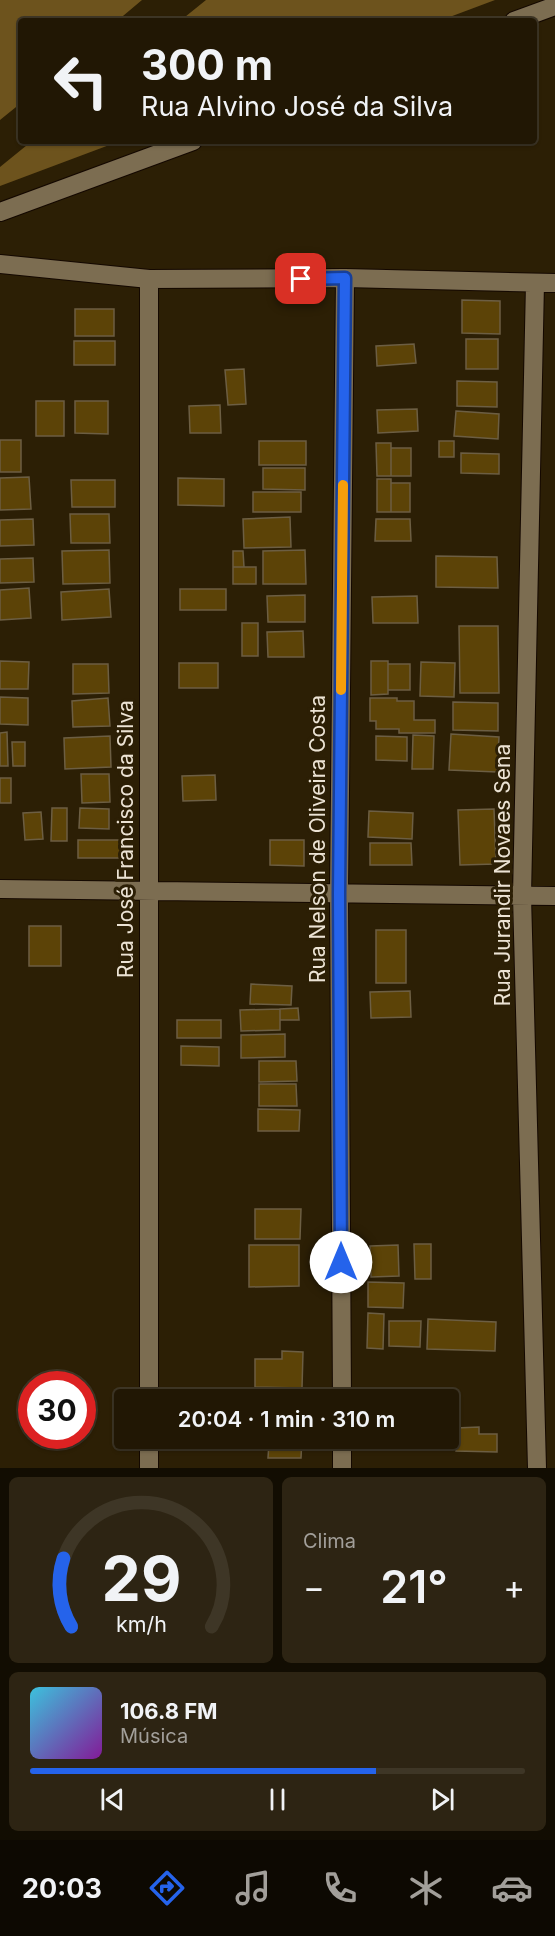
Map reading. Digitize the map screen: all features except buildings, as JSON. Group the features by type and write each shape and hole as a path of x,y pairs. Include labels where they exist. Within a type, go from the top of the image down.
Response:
{"street":[{"path":"522,18 555,6"},
{"path":"0,212 185,144"},
{"path":"0,264 149,279 345,278 555,283"},
{"name":"Rua Nelson de Oliveira Costa","path":"342,1389 339,894 345,278"},
{"name":"Rua José Francisco da Silva","path":"149,279 149,1389"},
{"name":"Rua Jurandir Novaes Sena","path":"535,283 522,896 537,1468"},
{"path":"0,889 555,896"},
{"path":"149,1449 150,1468"},
{"path":"342,1449 342,1468"}],"shaded area":[{"path":"0,0 142,0 121,18 18,18 18,105 0,120"},
{"path":"206,0 495,0 447,18 184,18"},
{"path":"28,144 112,144 0,186 0,167"}],"slow traffic":[{"path":"341,690 343,485"}],"route":[{"path":"301,279 345,278 339,894 341,1262"}]}
